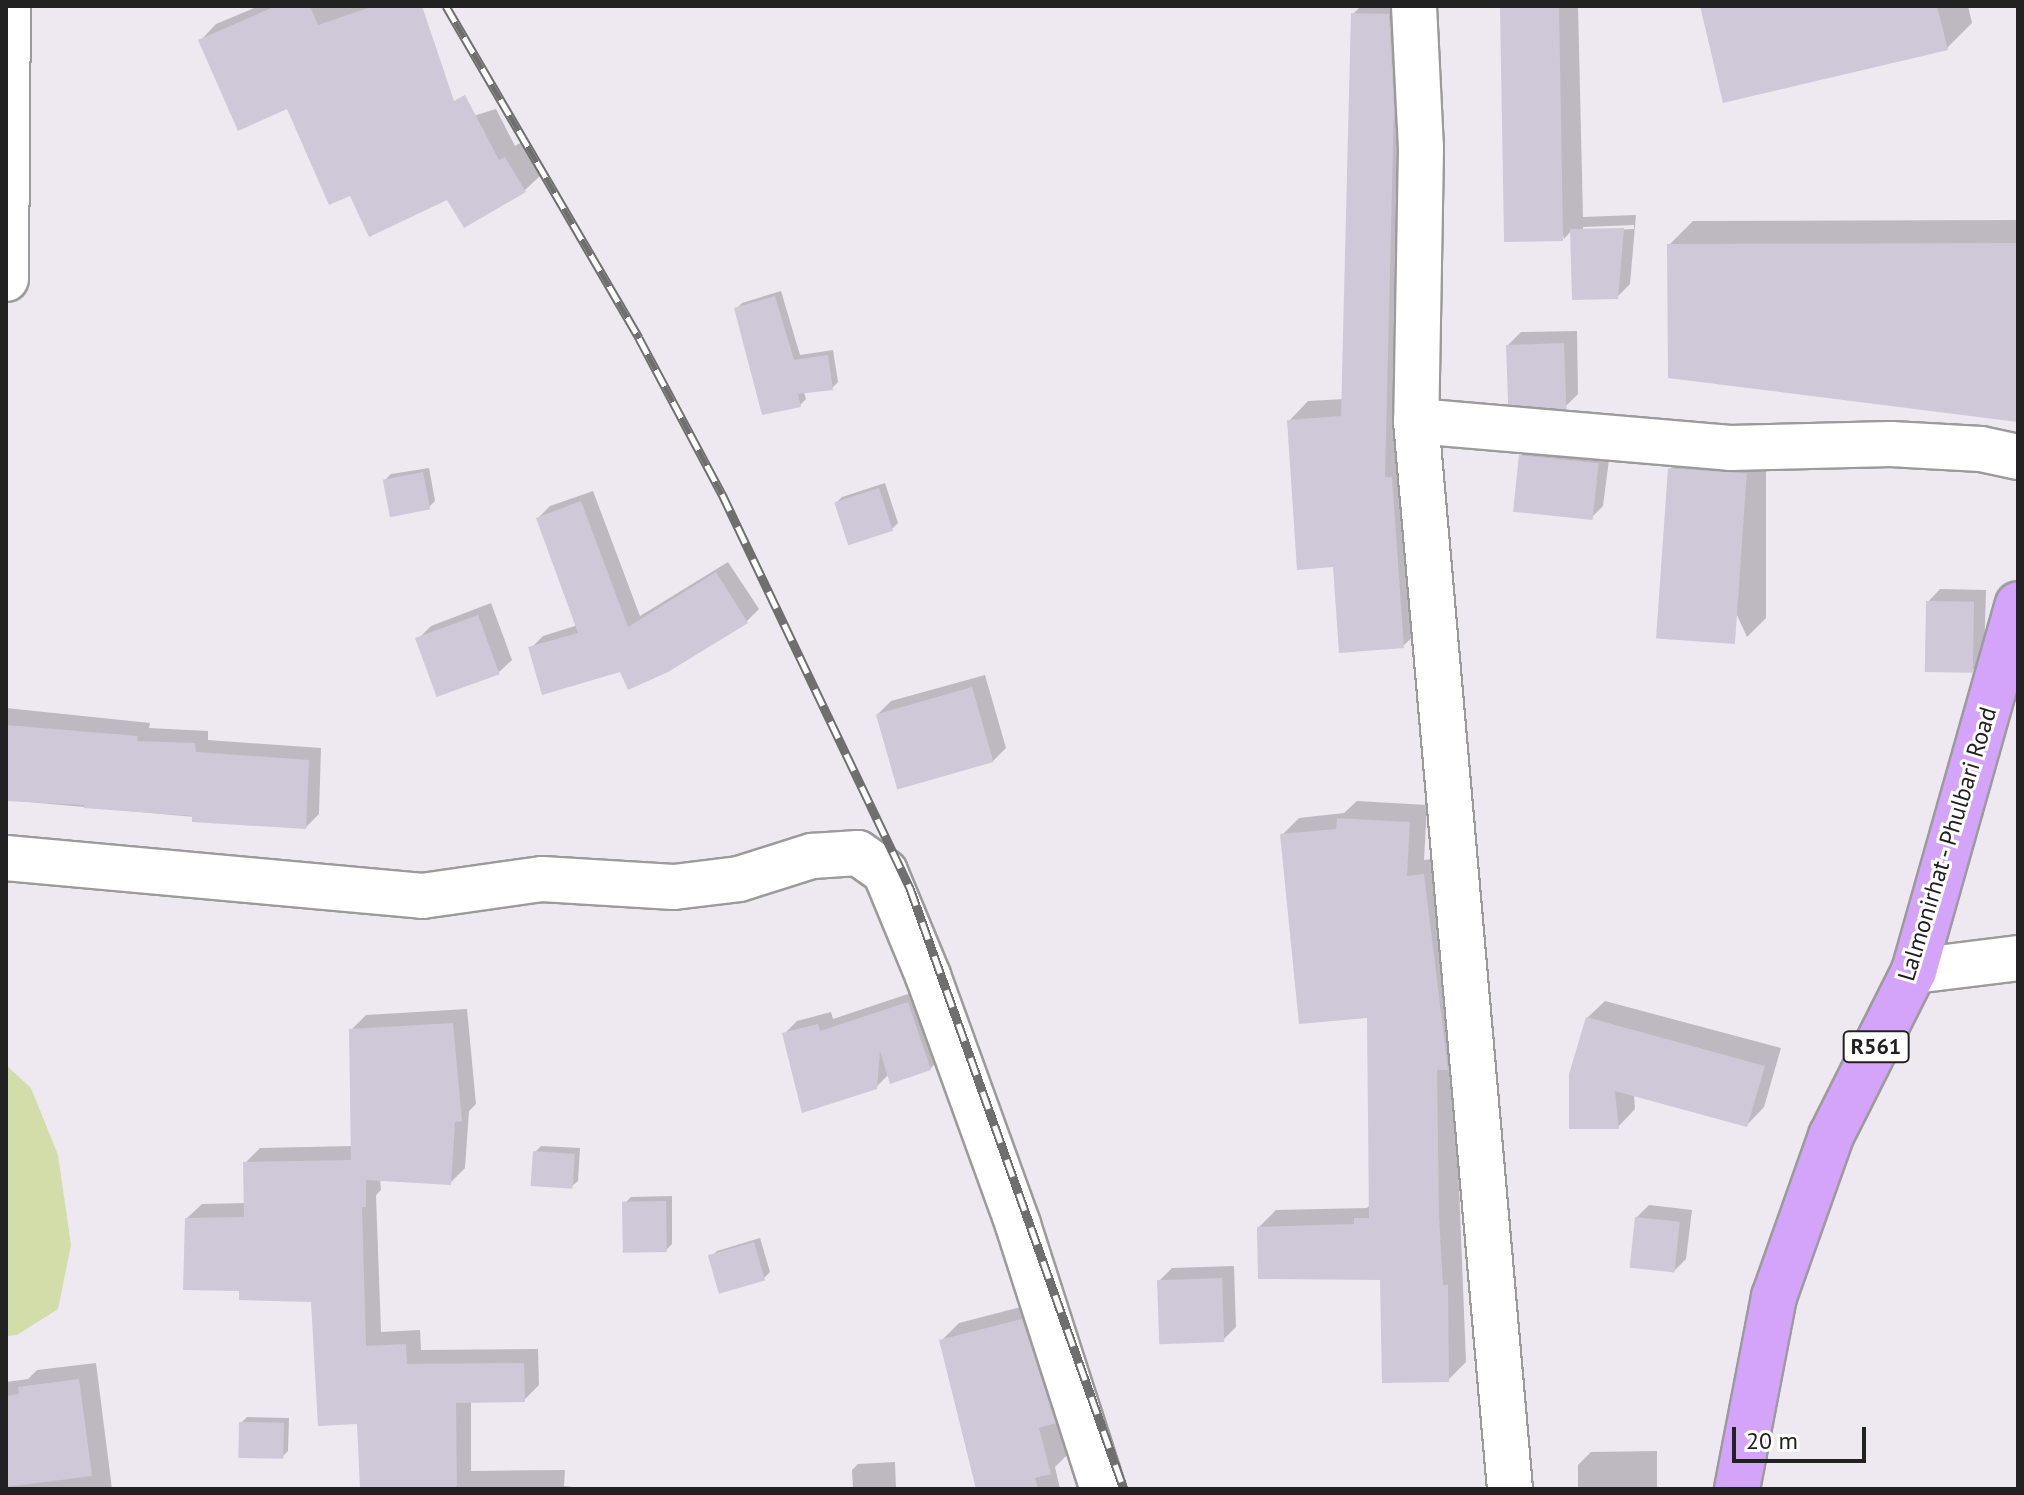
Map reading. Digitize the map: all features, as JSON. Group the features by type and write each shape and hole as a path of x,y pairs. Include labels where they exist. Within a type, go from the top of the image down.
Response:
{"main road":[{"name":"Lalmonirhat - Phulbari Road","path":"1737,1489 1774,1297 1831,1136 1914,971 2018,604"}],"street":[{"path":"6,279 8,6"},
{"path":"1414,6 1421,148 1416,421 1510,1489"},
{"path":"1416,421 1499,431 1730,448 1891,444 1981,449 2018,457"},
{"path":"6,858 422,896 542,879 674,887 739,879 812,856 858,853 885,872 928,976 1018,1225 1103,1489"},
{"path":"1914,971 2018,958"}],"shaded area":[{"path":"6,1065 31,1088 58,1155 71,1245 58,1309 17,1335 6,1336"}],"building":[{"path":"276,6 310,6 318,25 374,6 422,6 454,101 465,95 499,160 505,157 526,192 464,228 447,200 369,237 350,196 329,205 287,109 238,131 198,40"},
{"path":"1700,6 1937,6 1948,50 1723,103"},
{"path":"1559,7 1563,241 1504,242 1500,8"},
{"path":"1351,13 1389,14 1394,107 1385,477 1392,477 1404,648 1339,653 1333,567 1297,570 1287,420 1341,416"},
{"path":"1624,228 1618,299 1572,300 1570,229"},
{"path":"2018,243 2018,422 1668,378 1667,244"},
{"path":"775,296 794,360 828,355 833,390 798,394 801,407 762,415 734,308"},
{"path":"1564,343 1566,409 1508,411 1506,345"},
{"path":"1519,455 1599,463 1593,520 1513,512"},
{"path":"1668,468 1747,474 1735,644 1656,639"},
{"path":"423,472 430,509 390,517 383,480"},
{"path":"879,488 893,531 848,545 834,503"},
{"path":"581,501 628,627 716,572 748,623 668,672 628,690 620,672 542,695 528,647 578,633 536,518"},
{"path":"1926,601 1974,602 1973,673 1925,672"},
{"path":"478,615 500,674 437,697 415,638"},
{"path":"972,687 993,762 897,790 876,715"},
{"path":"6,725 138,736 137,741 195,743 196,752 309,760 306,829 192,822 192,816 6,801"},
{"path":"1337,818 1410,822 1407,876 1424,874 1448,1070 1437,1070 1439,1217 1443,1285 1448,1285 1449,1382 1382,1383 1380,1280 1258,1279 1257,1227 1354,1224 1354,1218 1369,1218 1367,1018 1299,1024 1280,834 1336,829"},
{"path":"908,1002 931,1070 890,1084 880,1051 877,1089 802,1113 782,1033 818,1024 820,1031"},
{"path":"1586,1017 1765,1066 1747,1127 1615,1091 1619,1129 1569,1129 1569,1074"},
{"path":"453,1023 462,1121 455,1122 451,1185 366,1180 366,1207 362,1207 366,1346 406,1344 407,1364 524,1363 525,1402 456,1403 457,1489 360,1489 357,1424 318,1426 311,1302 239,1300 239,1291 183,1290 185,1218 244,1217 243,1162 351,1160 349,1029"},
{"path":"533,1151 575,1154 572,1189 531,1186"},
{"path":"666,1201 667,1252 623,1253 622,1202"},
{"path":"1635,1217 1680,1222 1674,1272 1630,1268"},
{"path":"754,1242 765,1280 719,1294 708,1255"},
{"path":"1222,1278 1224,1342 1159,1344 1157,1280"},
{"path":"1022,1319 1056,1423 1039,1428 1051,1474 1035,1478 1038,1489 976,1489 939,1340"},
{"path":"79,1379 92,1476 6,1487 6,1396 19,1394 18,1387"},
{"path":"239,1422 284,1423 283,1459 238,1458"}],"railway":[{"path":"446,6 639,338 722,494 910,888 1124,1489"}]}
